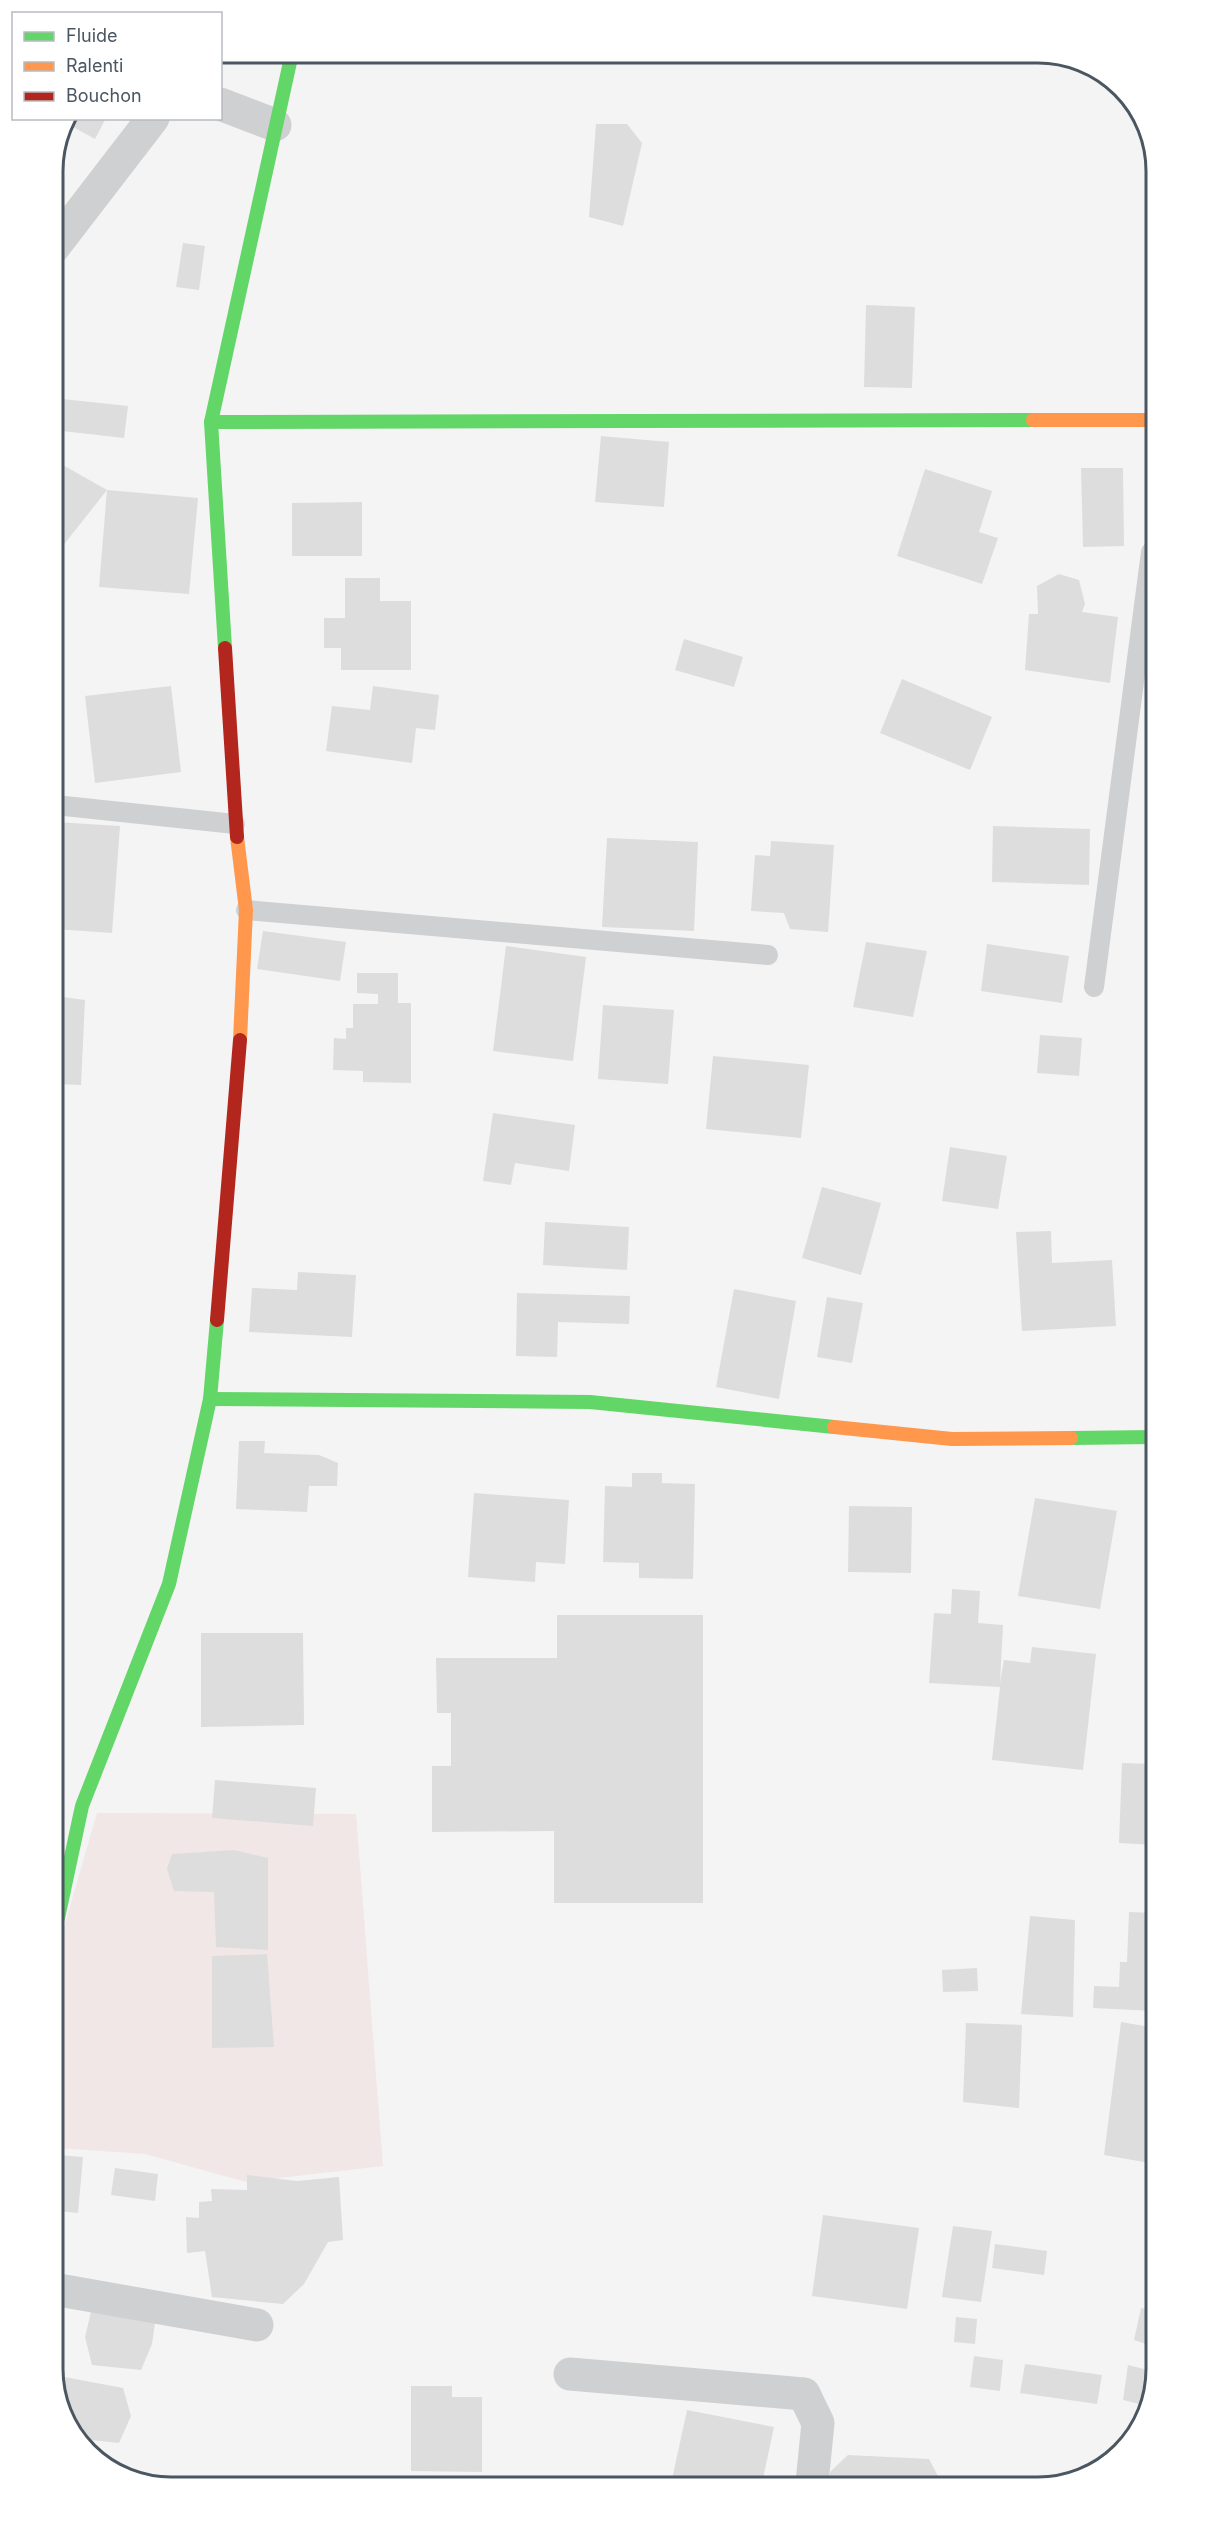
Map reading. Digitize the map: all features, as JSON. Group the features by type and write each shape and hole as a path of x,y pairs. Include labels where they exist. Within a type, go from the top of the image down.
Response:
{"street":[{"path":"63,1895 82,1806 169,1584 210,1399 240,1035 246,910 235,824 211,422 289,63"},
{"path":"222,105 274,125"},
{"path":"63,235 151,120"},
{"path":"211,422 1146,420"},
{"path":"210,1399 590,1402 952,1439 1146,1437"},
{"path":"63,2291 258,2325"},
{"path":"570,2374 804,2394 818,2423 813,2477"}],"lane":[{"path":"1094,987 1146,590"},
{"path":"63,806 235,824"},
{"path":"246,910 768,955"}],"shaded area":[{"path":"97,1813 356,1814 383,2166 246,2182 145,2154 63,2148 63,1931"}],"building":[{"path":"76,120 105,120 95,139 73,127"},
{"path":"596,124 627,124 642,143 623,226 589,217"},
{"path":"183,243 205,246 199,290 176,287"},
{"path":"866,305 915,307 912,388 864,387"},
{"path":"63,399 128,406 124,438 63,431"},
{"path":"601,436 669,442 664,507 595,502"},
{"path":"63,465 107,490 63,546"},
{"path":"1081,468 1123,468 1124,546 1083,547"},
{"path":"925,469 992,491 979,532 998,538 982,584 897,556"},
{"path":"107,490 198,498 189,594 99,587"},
{"path":"362,502 362,556 292,556 292,503"},
{"path":"1059,574 1079,580 1085,604 1082,612 1118,617 1110,683 1025,670 1029,614 1038,614 1037,586"},
{"path":"345,578 380,578 380,601 411,601 411,670 341,670 341,648 324,648 324,618 345,618"},
{"path":"684,639 743,657 734,687 675,670"},
{"path":"902,679 992,717 970,770 880,733"},
{"path":"171,686 181,772 95,783 85,696"},
{"path":"373,686 439,695 435,730 416,728 412,763 326,751 332,706 370,710"},
{"path":"63,822 120,826 112,933 63,930"},
{"path":"993,826 1090,829 1089,885 992,882"},
{"path":"607,838 698,842 694,931 602,927"},
{"path":"771,841 834,845 828,932 790,929 784,913 751,911 755,855 770,856"},
{"path":"263,931 346,942 340,981 257,969"},
{"path":"866,942 927,951 913,1017 853,1007"},
{"path":"987,944 1069,956 1062,1003 981,991"},
{"path":"506,946 586,957 573,1061 493,1051"},
{"path":"357,973 398,973 398,1003 411,1003 411,1083 363,1082 363,1071 333,1070 334,1038 346,1039 346,1028 353,1028 353,1004 378,1004 378,994 357,993"},
{"path":"63,997 85,1000 81,1085 63,1084"},
{"path":"603,1005 674,1010 668,1084 598,1079"},
{"path":"1040,1035 1082,1038 1079,1076 1037,1073"},
{"path":"713,1056 809,1065 801,1138 706,1129"},
{"path":"493,1113 575,1125 569,1171 515,1163 511,1185 483,1181"},
{"path":"950,1147 1007,1156 998,1209 942,1201"},
{"path":"822,1187 881,1203 861,1275 802,1258"},
{"path":"545,1222 629,1227 627,1270 543,1265"},
{"path":"1051,1231 1052,1263 1112,1260 1116,1326 1022,1331 1016,1232"},
{"path":"298,1272 356,1275 352,1337 249,1332 252,1288 297,1290"},
{"path":"734,1289 796,1301 779,1399 716,1387"},
{"path":"517,1293 630,1296 629,1324 558,1322 557,1357 516,1356"},
{"path":"827,1297 863,1303 852,1363 817,1357"},
{"path":"239,1441 265,1441 264,1453 319,1455 338,1463 337,1486 309,1486 307,1512 236,1509"},
{"path":"632,1473 662,1473 662,1483 695,1484 693,1579 639,1578 639,1563 603,1562 605,1486 632,1487"},
{"path":"474,1493 569,1500 565,1564 536,1562 535,1582 468,1577"},
{"path":"1035,1498 1117,1511 1100,1609 1018,1596"},
{"path":"849,1506 912,1507 911,1573 848,1572"},
{"path":"952,1589 980,1591 978,1623 1003,1625 1000,1683 1004,1660 1030,1663 1032,1647 1096,1654 1083,1770 992,1760 1000,1687 929,1683 934,1613 951,1614"},
{"path":"557,1615 703,1615 703,1903 554,1903 554,1831 432,1832 432,1766 451,1766 451,1713 437,1713 436,1658 557,1658"},
{"path":"201,1633 303,1633 304,1725 201,1727"},
{"path":"1122,1763 1146,1764 1146,1844 1119,1843"},
{"path":"215,1780 316,1788 313,1826 212,1818"},
{"path":"234,1850 268,1858 268,1950 216,1947 214,1892 174,1891 167,1869 172,1854"},
{"path":"1129,1912 1146,1913 1146,2011 1093,2008 1094,1986 1119,1987 1120,1962 1127,1962"},
{"path":"1030,1916 1075,1920 1073,2017 1021,2014"},
{"path":"267,1954 274,2047 212,2048 212,1956"},
{"path":"977,1968 978,1991 943,1992 942,1970"},
{"path":"1121,2022 1146,2026 1146,2162 1104,2155"},
{"path":"966,2023 1022,2025 1019,2108 963,2102"},
{"path":"63,2155 83,2157 78,2213 63,2212"},
{"path":"115,2168 158,2174 155,2201 111,2195"},
{"path":"247,2175 297,2181 339,2177 343,2240 328,2242 304,2284 283,2304 212,2297 205,2251 187,2253 186,2217 199,2218 199,2202 212,2201 211,2189 247,2190"},
{"path":"823,2215 919,2228 907,2309 812,2296"},
{"path":"953,2226 992,2231 981,2302 942,2297"},
{"path":"995,2244 1047,2251 1044,2275 992,2268"},
{"path":"1141,2308 1146,2309 1146,2344 1134,2340"},
{"path":"91,2312 156,2316 152,2344 141,2370 92,2365 85,2337"},
{"path":"956,2317 977,2319 975,2344 954,2342"},
{"path":"974,2356 1003,2360 1000,2391 970,2387"},
{"path":"1025,2364 1102,2375 1097,2404 1020,2393"},
{"path":"1128,2365 1146,2369 1140,2404 1123,2400"},
{"path":"64,2377 123,2388 131,2416 119,2443 90,2440 85,2435 69,2404"},
{"path":"411,2386 452,2386 452,2397 482,2397 482,2472 411,2471"},
{"path":"687,2410 774,2427 763,2477 673,2477"},
{"path":"848,2455 929,2459 938,2477 830,2477 830,2472"}],"traffic: fast":[{"path":"225,648 211,422 290,63"},
{"path":"211,422 1033,420"},
{"path":"63,1895 82,1806 169,1584 210,1399 217,1320"},
{"path":"210,1399 590,1402 834,1427"},
{"path":"1071,1438 1146,1437"}],"traffic: slow":[{"path":"1033,420 1146,420"},
{"path":"237,837 246,910 240,1040"},
{"path":"834,1427 952,1439 1071,1438"}],"traffic: jam":[{"path":"225,648 237,837"},
{"path":"217,1320 240,1040"}]}
